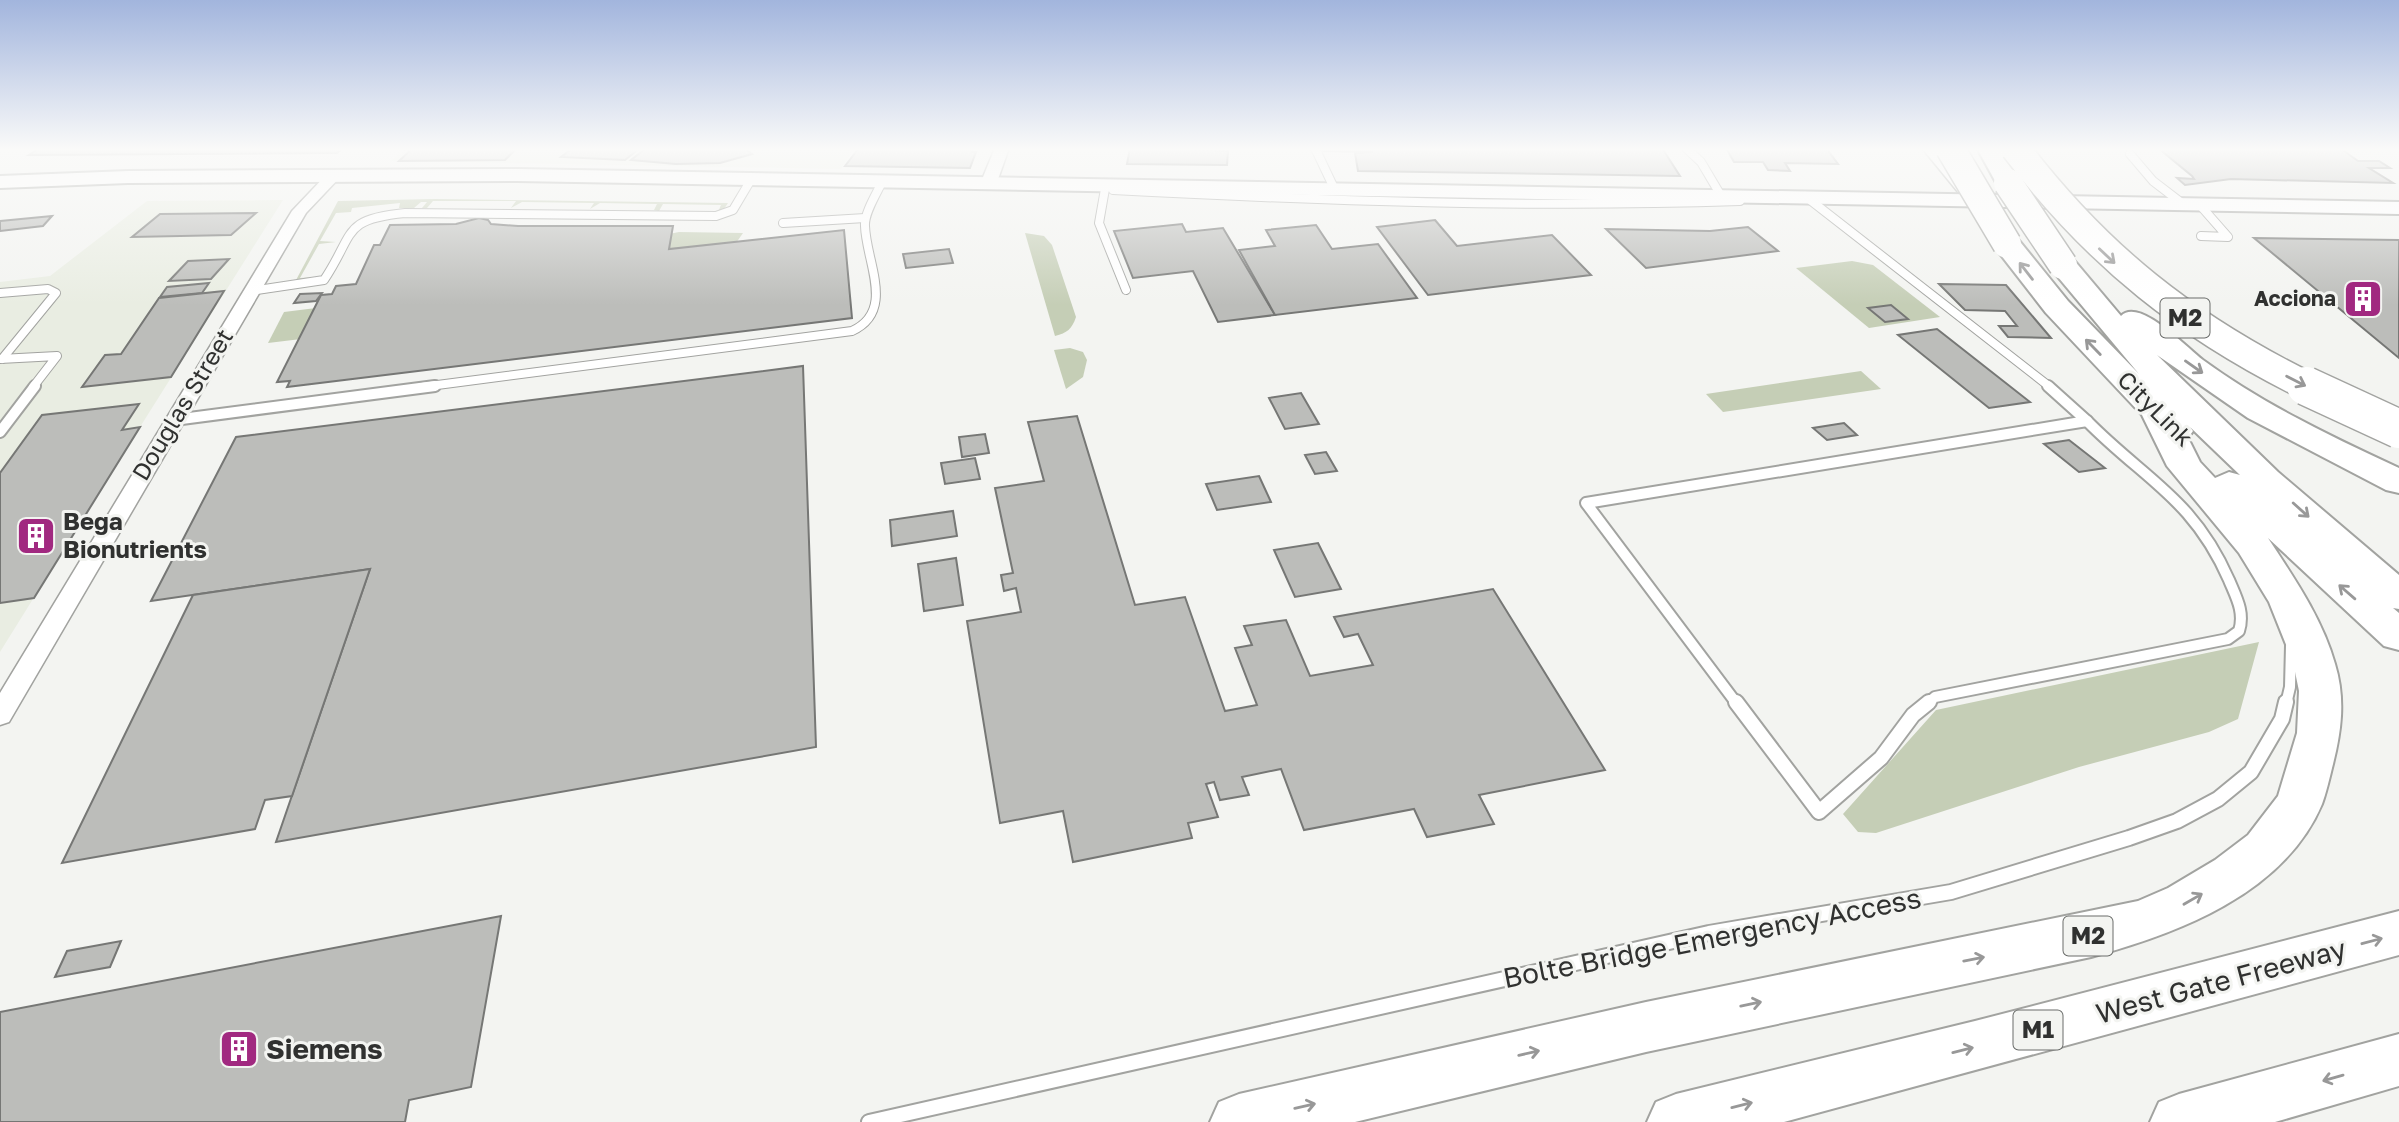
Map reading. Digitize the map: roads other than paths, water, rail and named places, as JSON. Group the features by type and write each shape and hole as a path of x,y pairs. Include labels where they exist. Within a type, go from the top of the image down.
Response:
{"highway":[{"name":"CityLink","path":"1980,200 2026,271 2082,335 2158,413 2197,465 2399,636"},
{"name":"CityLink","path":"2022,200 2063,265 2146,362 2251,465 2399,596"},
{"name":"M2","path":"2058,200 2092,242 2158,298 2212,334 2282,374 2399,429"},
{"name":"M2","path":"2063,265 2104,289 2146,330 2237,395 2344,456 2399,482"},
{"name":"M2","path":"1239,1122 1673,1021 2091,935 2145,921 2186,903 2232,875 2265,849 2299,803 2319,733 2320,691 2303,629 2274,575 2197,465"},
{"name":"West Gate Freeway","path":"1676,1122 1975,1047 2399,933"},
{"path":"2179,1122 2399,1060"}],"street":[{"name":"Douglas Street","path":"0,715 251,291 300,211 310,200"},
{"path":"1993,200 2399,208"}],"lane":[{"path":"251,291 324,280 354,224 365,217 405,213 716,216 733,210 739,200"},
{"path":"174,420 852,331 865,326 876,310 865,218 873,200"},
{"path":"1103,200 1099,223 1126,290"},
{"path":"1421,200 1649,204 1720,200"},
{"path":"1810,200 1875,254 2043,381 2164,487 2199,525 2220,560 2243,617 2239,631 2228,639 1935,697 1913,715 1881,758 1819,812 1586,503 2087,421"},
{"path":"2185,200 2228,237 2201,236"},
{"path":"783,223 865,218"},
{"path":"0,293 48,289 56,293 1,359"},
{"path":"0,432 57,356 47,354 1,359"},
{"name":"Bolte Bridge Emergency Access","path":"869,1122 1709,933 1951,892 2177,821 2218,799 2251,772 2282,719 2290,687 2292,656 2274,575"}],"place":[{"name":"Acciona","path":"2363,299"},
{"name":"Bega Bionutrients","path":"36,536"},
{"name":"Siemens","path":"239,1049"}]}
